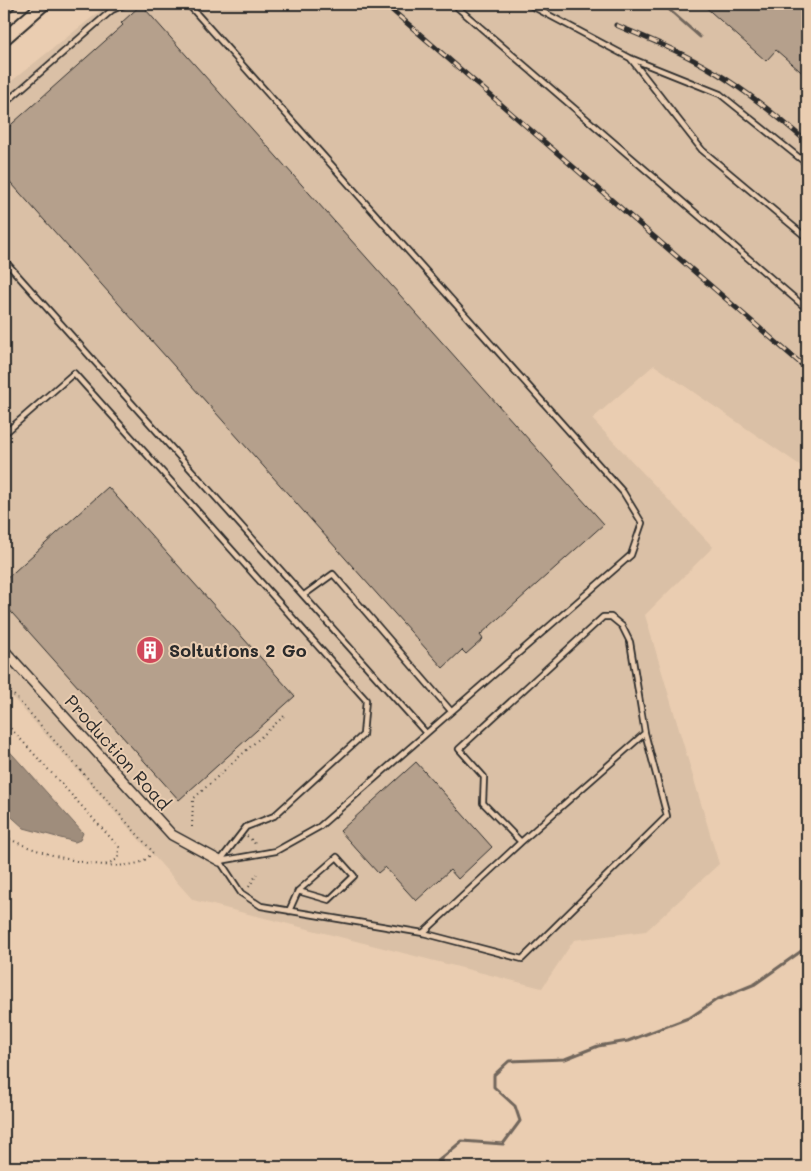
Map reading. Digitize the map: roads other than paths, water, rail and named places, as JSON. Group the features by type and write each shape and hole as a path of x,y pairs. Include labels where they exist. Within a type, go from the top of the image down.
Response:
{"main road":[{"path":"4,8 9,4"},
{"path":"4,39 44,4"}],"street":[{"name":"Production Road","path":"4,650 172,836 220,861"}],"lane":[{"path":"4,104 112,10 126,4"},
{"path":"188,4 622,492 642,523 631,555 319,827 276,852 220,861"},
{"path":"459,4 458,8 807,309"},
{"path":"528,4 630,58 720,94 807,164"},
{"path":"630,58 702,150 807,238"},
{"path":"4,260 426,733"},
{"path":"4,434 74,373 366,700 363,735 274,816 246,827 220,861"},
{"path":"304,595 333,574 452,711"},
{"path":"220,861 241,893 261,906 423,934 522,959 667,816 644,733 630,642 622,626 611,617 603,617 459,749 484,777 483,804 521,842"},
{"path":"423,934 521,842 644,733"},
{"path":"289,911 298,891 337,857 354,876 329,900 298,891"}],"waterway":[{"path":"654,4 665,6 700,37"},
{"path":"440,1167 442,1162 437,1162 462,1141 503,1144 520,1121 515,1106 494,1087 494,1075 509,1061 565,1059 598,1046 628,1041 691,1017 716,1000 755,984 807,947"}],"railway":[{"path":"385,4 807,369"},
{"path":"616,25 677,52 713,71 762,104 807,142"}],"place":[{"name":"Soltutions 2 Go","path":"150,650"}]}
